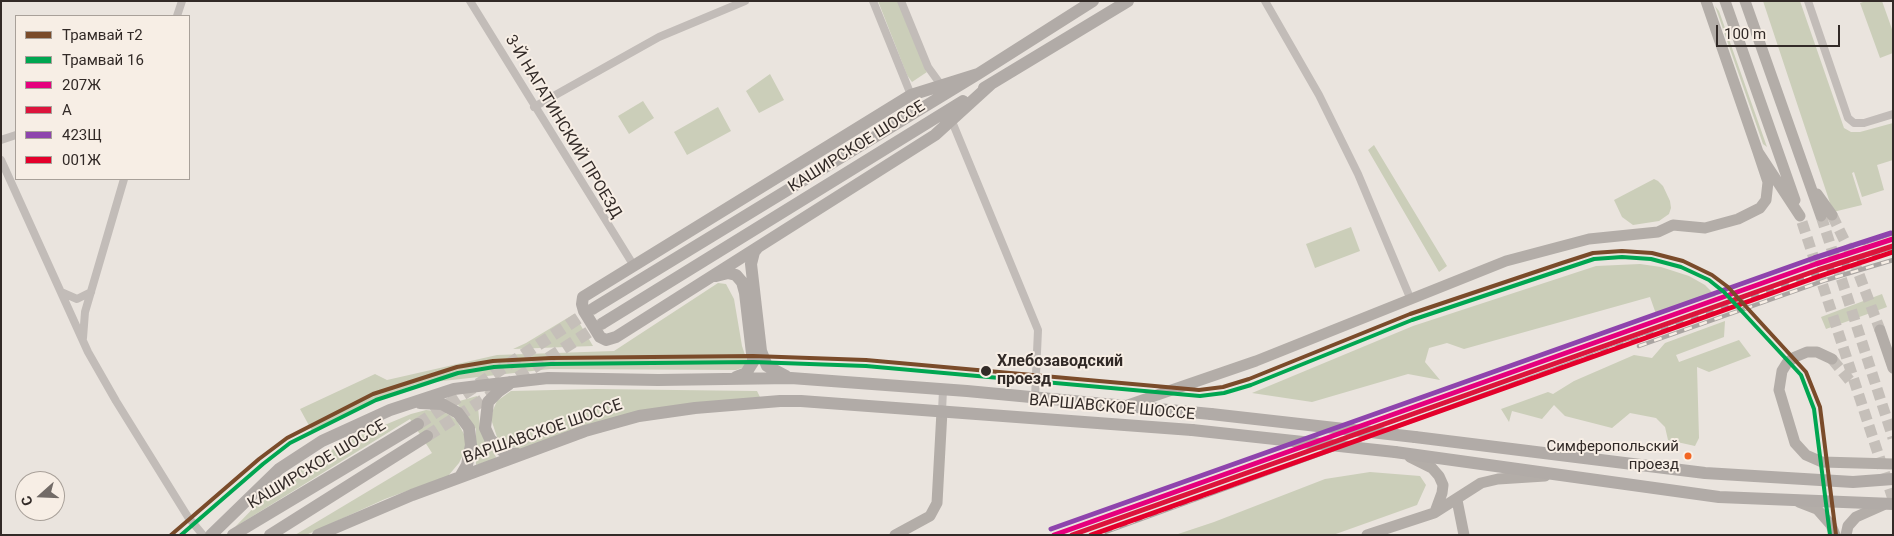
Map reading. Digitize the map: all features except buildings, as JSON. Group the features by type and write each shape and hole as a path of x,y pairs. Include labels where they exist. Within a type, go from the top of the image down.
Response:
{"main road":[{"name":"КАШИРСКОЕ ШОССЕ","path":"594,308 978,74 1093,1"},
{"name":"КАШИРСКОЕ ШОССЕ","path":"603,323 1128,1"},
{"path":"1128,405 1256,361 1512,259 1589,239 1658,232 1673,225 1697,228 1720,225 1751,214 1760,208 1766,200 1768,182 1707,1"},
{"path":"1726,1 1801,219 1758,152"},
{"path":"1745,1 1808,180 1826,216"},
{"path":"1752,1 1765,56"},
{"path":"978,74 911,95 583,297 584,311 600,337 606,340 616,337 935,135 991,84"},
{"path":"763,243 754,252 751,264 761,351 767,366 777,373 790,378"},
{"path":"711,277 728,273 736,275 742,282 745,293 753,362 746,374 732,378"},
{"path":"1880,330 1893,368"},
{"path":"1832,359 1817,352 1807,352 1795,356 1782,371 1779,390 1795,442 1806,455 1822,462 1893,464"},
{"name":"ВАРШАВСКОЕ ШОССЕ","path":"211,535 279,469 307,450 390,410 454,389 548,378 658,380 790,378 1128,405 1723,474 1854,482 1893,479"},
{"path":"511,383 488,402 485,428 490,439 498,448 505,453 519,454"},
{"name":"ВАРШАВСКОЕ ШОССЕ","path":"318,535 460,477 584,431 630,419 694,408 780,401 1192,430 1397,453 1719,497 1799,502 1889,504"},
{"path":"414,402 442,404 458,413 469,428 471,445 467,465 460,477"},
{"path":"895,535 926,519 937,503 942,411"},
{"name":"КАШИРСКОЕ ШОССЕ","path":"232,535 418,424"},
{"name":"КАШИРСКОЕ ШОССЕ","path":"270,535 427,436"},
{"path":"1397,453 1422,461 1440,476 1443,485 1442,493 1434,513"},
{"path":"1368,535 1434,513 1481,483 1498,479 1565,475"},
{"path":"1457,500 1464,535"},
{"path":"1799,502 1817,510 1831,525 1835,535"},
{"path":"1846,535 1848,526 1856,517 1868,510 1889,504"}],"street":[{"path":"177,15 182,1"},
{"name":"3-Й НАГАТИНСКИЙ ПРОЕЗД","path":"470,1 634,266"},
{"path":"534,107 659,37 745,1"},
{"path":"873,1 911,95"},
{"path":"901,1 928,67 941,85"},
{"path":"1265,1 1299,58 1355,167 1411,300"},
{"path":"1808,1 1848,118 1854,123 1864,123 1893,114"},
{"path":"951,119 1038,330 1035,397"},
{"path":"1,140 15,135"},
{"path":"1,160 83,340 116,401 188,517 203,535"},
{"path":"83,340 85,312 124,180"},
{"path":"61,292 77,300 91,292"},
{"path":"942,411 943,390"}],"green space":[{"path":"878,1 898,1 927,72 912,82 907,75"},
{"path":"1763,1 1800,1 1844,128 1851,132 1860,132 1893,123 1893,160 1877,165 1884,190 1862,197 1854,172 1852,173 1862,205 1833,212"},
{"path":"1882,1 1893,32 1893,53 1880,58 1860,3"},
{"path":"1715,6 1719,11 1767,147 1763,144"},
{"path":"770,74 784,100 759,113 746,91"},
{"path":"643,101 654,118 629,134 618,116"},
{"path":"718,107 731,131 687,155 674,132"},
{"path":"1374,145 1447,266 1439,272 1368,150"},
{"path":"1654,179 1663,186 1670,201 1671,208 1669,214 1659,221 1633,225 1622,217 1614,200"},
{"path":"1351,227 1360,251 1315,268 1306,244"},
{"path":"1640,264 1661,267 1689,276 1705,285 1716,296 1656,314 1650,297 1464,349 1447,343 1429,348 1425,362 1440,380 1408,374 1312,402 1252,393 1413,326 1596,266"},
{"path":"718,283 726,284 734,299 742,346 747,361 744,367 736,370 550,369 416,384 380,398 312,431 300,409 375,374 387,380 497,355 614,351"},
{"path":"1882,294 1887,307 1826,329 1821,317"},
{"path":"574,314 593,346 513,349 526,343"},
{"path":"1725,321 1724,337 1676,355 1679,362 1739,340 1751,356 1709,372 1697,367 1699,438 1695,446 1668,440 1665,427 1656,418 1630,413 1612,428 1565,416 1554,405 1542,419 1512,411 1509,422 1501,409 1548,392 1553,394 1574,381 1634,355 1652,358 1665,343"},
{"path":"596,389 757,391 760,397 687,405 521,449 503,444 497,437 491,419 493,410 497,401 511,391"},
{"path":"477,396 480,429 496,457 476,465 476,429 456,402"},
{"path":"426,410 444,412 451,416 457,421 465,436 466,445 463,455 448,476 385,499 306,535 295,535 432,453 410,419 235,527 264,497 303,466 351,439 411,414"},
{"path":"1370,472 1420,476 1426,485 1417,505 1333,535 1175,535 1325,479"}],"tunnel":[{"path":"1832,215 1852,256 1880,330"},
{"path":"1821,216 1893,438"},
{"path":"1802,222 1893,499"},
{"path":"418,424 594,308"},
{"path":"427,436 603,323"},
{"path":"1832,359 1851,382"}],"railway":[{"path":"1863,243 1893,233"},
{"path":"1097,535 1822,272 1893,251"},
{"path":"1639,346 1826,280 1893,260"}],"tram line":[{"name":"т2","path":"171,535 259,459 287,438 373,394 457,367 493,361 551,358 753,356 866,360 1199,390 1223,387 1249,379 1410,314 1562,263 1593,253 1622,251 1652,253 1683,261 1712,275 1728,287 1806,372 1820,407 1836,535"},
{"name":"16","path":"181,535 290,443 376,400 458,373 494,367 551,364 753,362 866,366 1200,396 1224,393 1251,385 1412,320 1594,259 1622,257 1651,259 1681,267 1709,280 1724,292 1801,375 1814,409 1830,535"}],"transit line":[{"name":"423Щ","path":"1051,529 1814,258 1891,233"},
{"name":"207Ж","path":"1054,535 1816,264 1893,239"},
{"name":"A","path":"1072,535 1818,270 1893,246"},
{"name":"001Ж","path":"1091,535 1820,276 1893,252"}],"place":[{"name":"Хлебозаводский проезд","path":"986,371"},
{"name":"Симферопольский проезд","path":"1688,456"}]}
